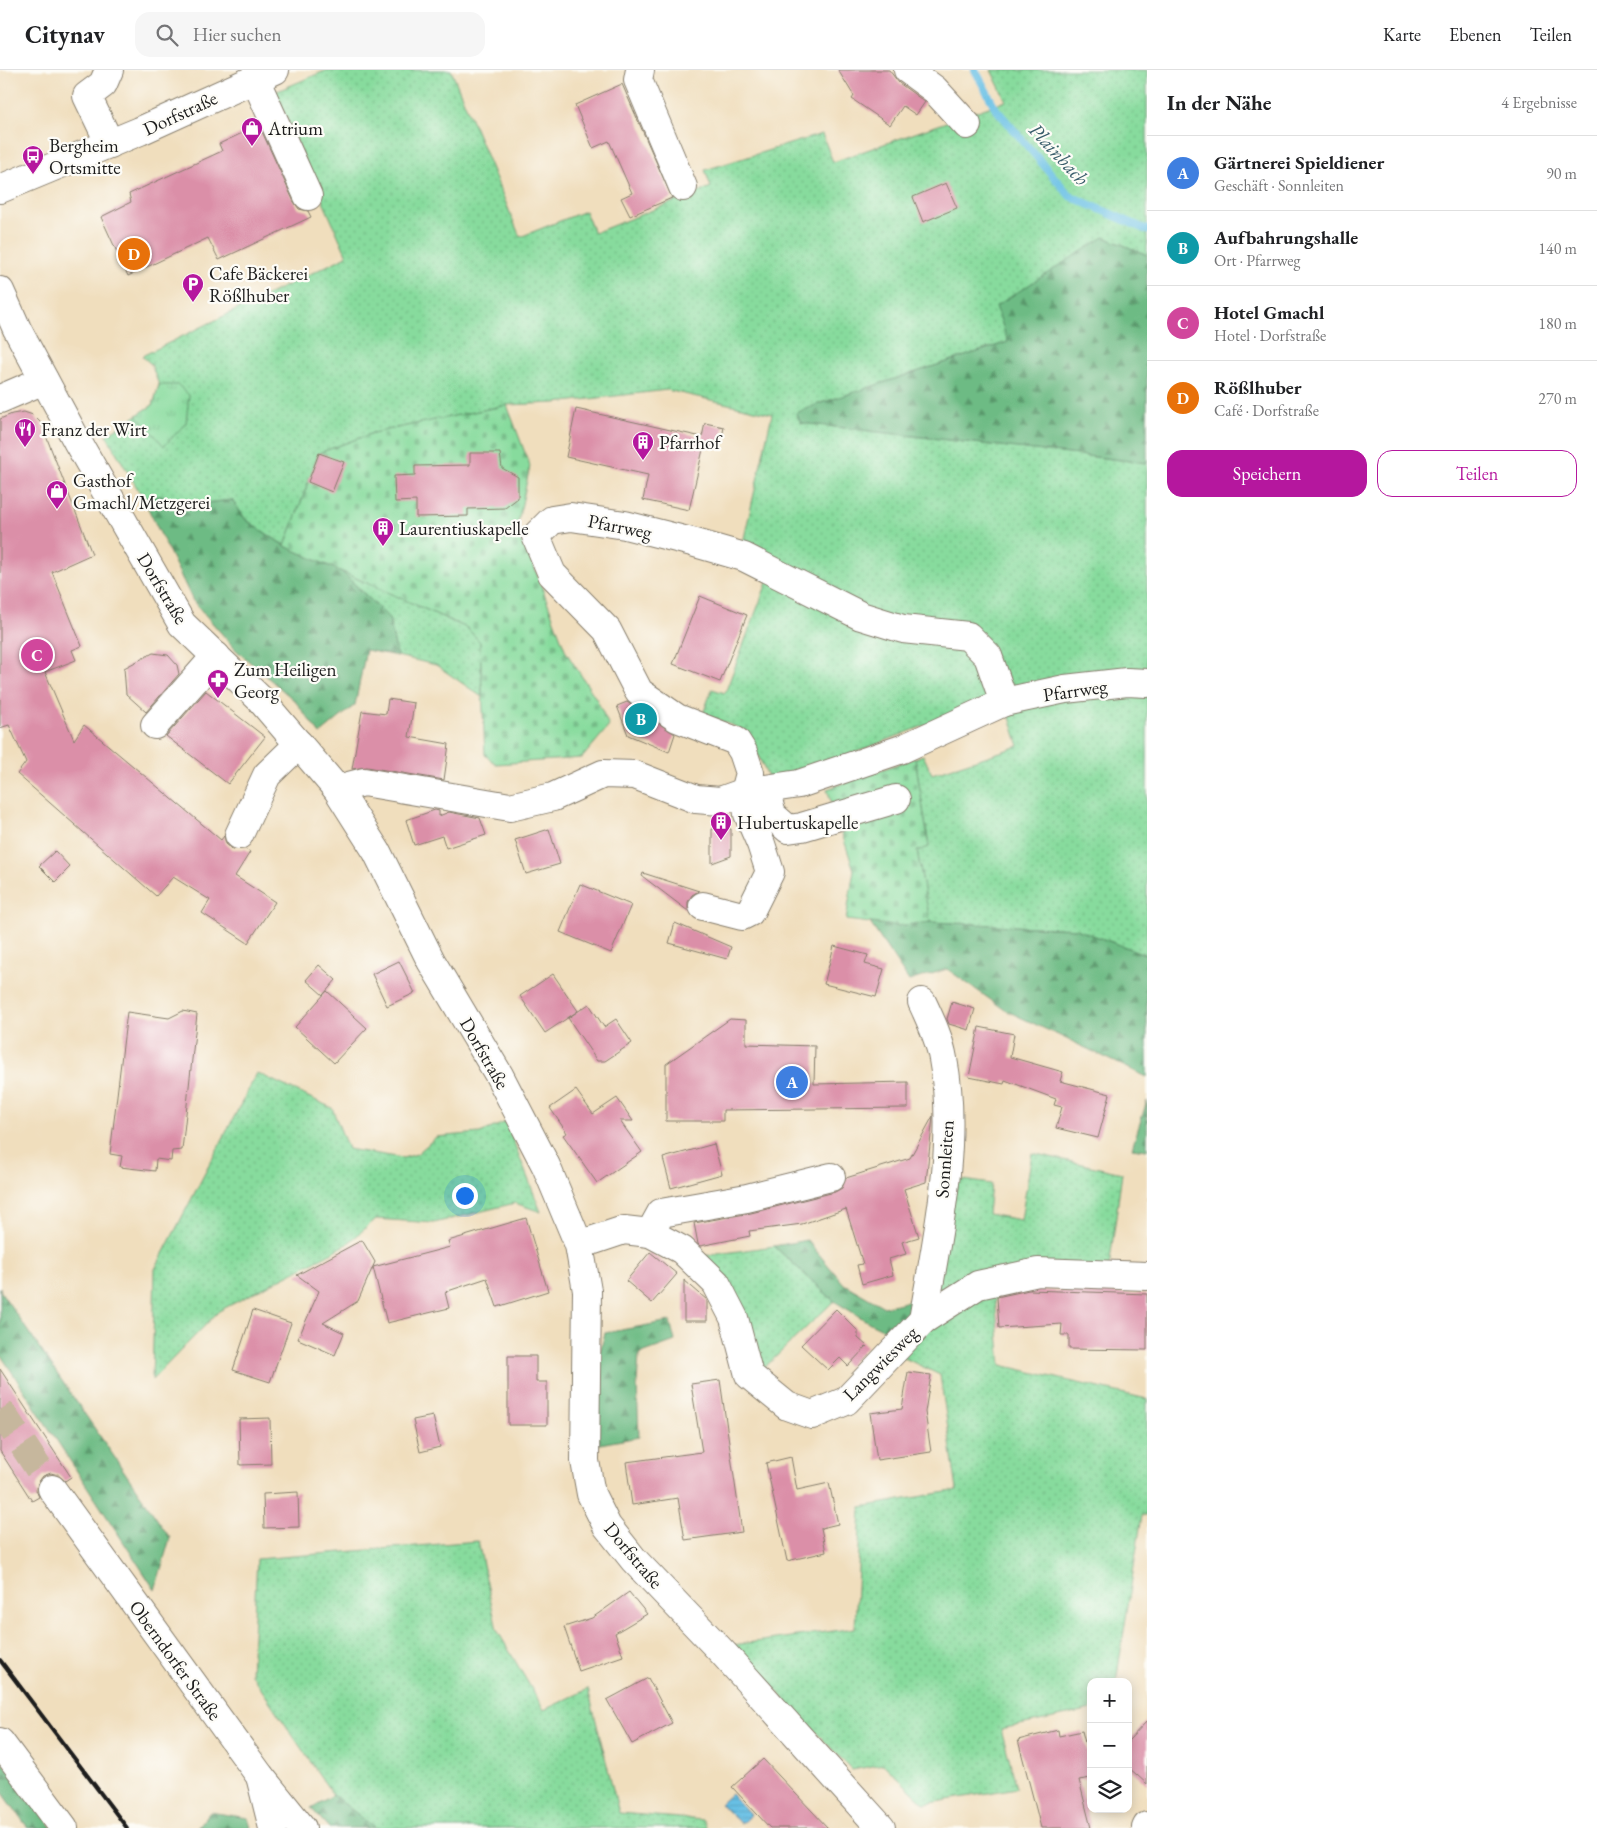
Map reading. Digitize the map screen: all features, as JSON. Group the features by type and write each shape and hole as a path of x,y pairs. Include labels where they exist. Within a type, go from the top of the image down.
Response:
{"street":[{"path":"109,70 103,84 87,96 110,144"},
{"path":"640,70 638,80 683,187"},
{"path":"908,70 934,89 967,125"},
{"path":"265,74 308,196"},
{"name":"Dorfstraße","path":"0,189 110,144 265,74"},
{"name":"Dorfstraße","path":"0,291 8,332 44,380 182,624 260,699 299,744 337,789 377,852 431,962 499,1075 546,1166 580,1246 587,1291 584,1461 591,1494 607,1526 634,1560 724,1654 881,1828"},
{"path":"0,399 44,380"},
{"name":"Pfarrweg","path":"755,791 744,752 736,741 677,718 639,692 607,630 552,574 536,536 552,520 571,517 625,525 692,542 757,563 861,616 903,629 968,636 988,656 1004,702"},
{"path":"155,725 216,656"},
{"name":"Pfarrweg","path":"337,789 364,782 510,806 553,797 603,774 635,775 696,799 720,801 755,791 799,784 902,750 1004,702 1065,689 1127,682 1147,683"},
{"path":"239,835 266,775 299,744"},
{"path":"755,791 772,815 788,829 802,827 896,799"},
{"path":"703,906 742,916 750,912 770,872 761,844 748,814 755,791"},
{"name":"Sonnleiten","path":"922,1002 943,1058 948,1113 939,1225 923,1320"},
{"path":"650,1233 661,1213 747,1198 831,1177"},
{"name":"Langwiesweg","path":"580,1246 624,1230 650,1233 682,1250 716,1283 734,1318 749,1375 787,1406 812,1414 846,1401 923,1320 978,1286 1038,1272 1147,1276"},
{"name":"Oberndorfer Straße","path":"52,1489 260,1776 302,1828"},
{"path":"0,1742 64,1828"},
{"path":"260,1776 273,1828"}],"green space":[{"path":"327,70 451,70 520,237 585,211 594,233 711,187 705,170 822,134 833,162 1006,101 991,70 1147,70 1147,255 1104,237 1008,342 818,404 801,423 1147,463 1147,955 1076,929 930,922 917,850 929,846 915,758 923,755 932,774 1019,746 1003,695 800,774 768,777 747,731 703,714 712,689 725,693 768,580 738,565 772,414 667,390 555,403 507,405 373,433 319,453 285,546 246,520 232,500 188,505 163,496 143,498 106,435 153,405 159,385 151,364 142,356 347,256 275,92"},
{"path":"1104,237 1147,255 1147,463 801,423 796,413 818,404 1008,342 996,306"},
{"path":"159,385 178,385 189,395 186,423 164,446 137,415 153,405"},
{"path":"507,405 530,466 517,527 518,534 528,550 566,652 597,700 609,726 582,758 496,764 485,755 480,642 467,628 285,546 319,453 373,433"},
{"path":"163,496 188,505 232,500 246,520 285,546 342,572 389,618 397,656 366,650 355,705 320,734 295,701 236,650 193,601 143,498"},
{"path":"342,572 467,628 480,642 482,697 436,665 397,656 389,618"},
{"path":"915,758 929,847 917,851 930,922 896,926 846,920 854,870 827,789"},
{"path":"931,922 1076,929 1147,955 1147,1077 1005,1010 947,969 909,981 870,923 896,926"},
{"path":"257,1073 332,1108 348,1149 403,1158 417,1154 436,1137 480,1133 506,1122 541,1212 515,1203 434,1223 376,1219 346,1245 219,1311 152,1380 155,1269"},
{"path":"1147,1101 1147,1150 1132,1148"},
{"path":"1032,1153 1122,1173 1109,1268 942,1293 936,1287 957,1179 991,1184 988,1214 1021,1220"},
{"path":"807,1240 844,1284 884,1307 916,1299 909,1321 897,1336 870,1323 834,1301 774,1246"},
{"path":"774,1246 834,1301 763,1369 703,1256"},
{"path":"0,1287 1,1292 170,1538 155,1590 0,1354"},
{"path":"994,1287 1001,1365 1147,1399 1147,1515 1142,1515 1117,1678 1087,1678 1087,1711 1001,1729 1017,1788 925,1804 883,1764 852,1770 733,1645 855,1628 861,1507 957,1490 940,1375 900,1356 927,1327"},
{"path":"670,1321 675,1341 639,1354 637,1384 639,1437 594,1445 595,1370 605,1333"},
{"path":"478,1541 497,1630 544,1710 588,1689 619,1813 703,1820 707,1828 375,1828 333,1795 251,1674 257,1559"},
{"path":"0,1758 52,1828 28,1828 0,1789"},
{"path":"333,1795 375,1828 329,1828 311,1808"},
{"path":"210,1812 248,1818 251,1828 197,1828"}],"water":[{"path":"731,1794 751,1815 741,1824 720,1804"}],"building":[{"path":"838,70 889,70 899,83 925,102 916,115 903,106 890,125 852,99 854,96"},
{"path":"622,84 672,198 630,216 621,198 632,193 609,141 593,148 575,105"},
{"path":"259,125 294,202 299,209 308,211 311,217 219,260 208,238 128,276 101,217 131,202 129,194 222,151 219,144"},
{"path":"946,183 957,208 923,222 913,197"},
{"name":"Pfarrhof","path":"576,409 702,437 705,423 724,427 720,448 704,445 689,510 643,500 648,475 566,457"},
{"path":"24,412 33,415 41,423 92,554 52,572 82,646 72,650 76,660 45,672 74,740 84,725 221,840 224,836 226,844 232,849 245,849 250,852 235,876 275,902 248,943 202,913 210,900 173,877 156,896 17,774 26,762 9,725 0,728 0,419"},
{"path":"319,453 344,462 332,492 308,482"},
{"path":"470,453 500,453 502,468 518,477 518,498 505,508 468,509 468,516 416,517 416,501 395,502 394,476 415,475 415,466 470,465"},
{"path":"700,596 747,615 720,682 673,664"},
{"path":"153,653 168,655 177,665 179,674 146,712 126,694 124,668"},
{"path":"206,691 265,737 228,784 166,736"},
{"path":"388,699 414,703 409,737 449,744 444,780 367,767 352,769 362,711 386,714"},
{"path":"627,702 675,734 669,752 628,735 617,706"},
{"path":"435,810 439,811 439,816 449,812 480,818 486,835 446,848 442,836 414,845 406,820"},
{"path":"549,829 560,864 526,874 515,840"},
{"name":"Hubertuskapelle","path":"712,829 731,829 731,856 712,863"},
{"path":"55,851 70,867 55,882 39,866"},
{"path":"643,873 699,891 692,895 688,902 688,911 642,876"},
{"path":"580,884 631,905 611,953 560,932"},
{"path":"675,923 731,947 727,959 669,943"},
{"path":"834,946 868,955 865,964 884,969 876,997 824,984"},
{"path":"399,961 415,993 387,1006 372,974"},
{"path":"319,965 336,980 323,995 306,980"},
{"path":"553,974 578,1011 545,1033 520,996"},
{"path":"327,991 367,1028 334,1063 295,1027"},
{"path":"952,1002 975,1009 969,1030 949,1024 947,1019"},
{"path":"589,1004 604,1027 616,1019 632,1043 605,1061 597,1061 568,1018"},
{"path":"183,1011 197,1014 182,1150 172,1151 171,1161 156,1159 155,1171 120,1167 122,1156 110,1154 127,1012 169,1018"},
{"path":"730,1019 746,1020 746,1044 815,1046 814,1084 908,1082 908,1108 723,1110 723,1121 666,1121 666,1064"},
{"path":"979,1027 1014,1034 1010,1057 1063,1072 1060,1081 1110,1094 1098,1138 1056,1128 1062,1107 1054,1105 1056,1099 1005,1080 1004,1084 969,1077"},
{"path":"576,1090 593,1114 617,1098 633,1121 620,1121 642,1152 597,1183 563,1135 567,1133 550,1108"},
{"path":"933,1116 926,1182 904,1189 919,1237 902,1242 906,1254 889,1259 893,1275 862,1284 857,1265 863,1264 846,1209 802,1224 749,1231 750,1236 700,1246 698,1244 694,1223 751,1213 835,1192 842,1188 846,1178 910,1158"},
{"path":"714,1144 722,1174 671,1188 663,1158"},
{"path":"526,1218 548,1291 497,1307 487,1278 445,1292 449,1308 387,1323 373,1267 450,1247 448,1241"},
{"path":"362,1240 375,1262 358,1301 323,1323 344,1333 335,1355 298,1339 319,1291 297,1275"},
{"path":"650,1252 677,1274 652,1303 626,1281"},
{"path":"684,1280 707,1300 707,1321 684,1321"},
{"path":"1029,1290 1147,1294 1147,1350 1069,1349 1069,1335 1061,1335 1062,1324 999,1328 997,1297"},
{"path":"836,1309 858,1331 858,1338 867,1346 848,1366 840,1358 828,1370 801,1345"},
{"path":"253,1310 291,1323 270,1382 233,1370"},
{"path":"508,1356 536,1356 536,1382 547,1382 547,1425 508,1425"},
{"path":"0,1369 71,1477 65,1481 58,1475 51,1473 43,1476 36,1490 39,1497 32,1501 0,1451"},
{"path":"908,1372 931,1375 925,1412 931,1452 877,1460 870,1413 902,1409"},
{"path":"720,1380 742,1532 685,1540 678,1498 632,1505 626,1462 702,1452 691,1384"},
{"path":"433,1416 440,1447 420,1452 413,1420"},
{"path":"270,1418 271,1464 240,1465 239,1419"},
{"path":"791,1457 797,1490 829,1483 838,1524 821,1528 826,1552 787,1561 766,1463"},
{"path":"298,1492 299,1527 264,1528 263,1494"},
{"path":"629,1592 647,1614 615,1633 623,1656 579,1671 564,1627 592,1618"},
{"path":"648,1678 672,1723 632,1744 607,1700"},
{"path":"1147,1721 1147,1784 1132,1771 1132,1737"},
{"path":"1058,1730 1059,1736 1082,1731 1087,1750 1087,1779 1079,1780 1091,1828 1041,1828 1018,1740"},
{"path":"763,1759 828,1828 770,1828 732,1787"}],"waterway":[{"name":"Plainbach","path":"975,70 996,109 1070,196 1147,230"}],"tunnel":[{"path":"0,1410 52,1489"}],"railway":[{"path":"0,1660 127,1828"}],"place":[{"name":"Atrium","path":"252,147"},
{"name":"Bergheim Ortsmitte","path":"33,175"},
{"name":"Rößlhuber","path":"134,254"},
{"name":"Cafe Bäckerei Rößlhuber","path":"193,303"},
{"name":"Franz der Wirt","path":"25,448"},
{"name":"Pfarrhof","path":"643,461"},
{"name":"Gasthof Gmachl/Metzgerei","path":"57,510"},
{"name":"Laurentiuskapelle","path":"383,547"},
{"name":"Hotel Gmachl","path":"37,655"},
{"name":"Zum Heiligen Georg","path":"218,699"},
{"name":"Aufbahrungshalle","path":"641,719"},
{"name":"Hubertuskapelle","path":"721,841"},
{"name":"Gärtnerei Spieldiener","path":"792,1082"}]}
